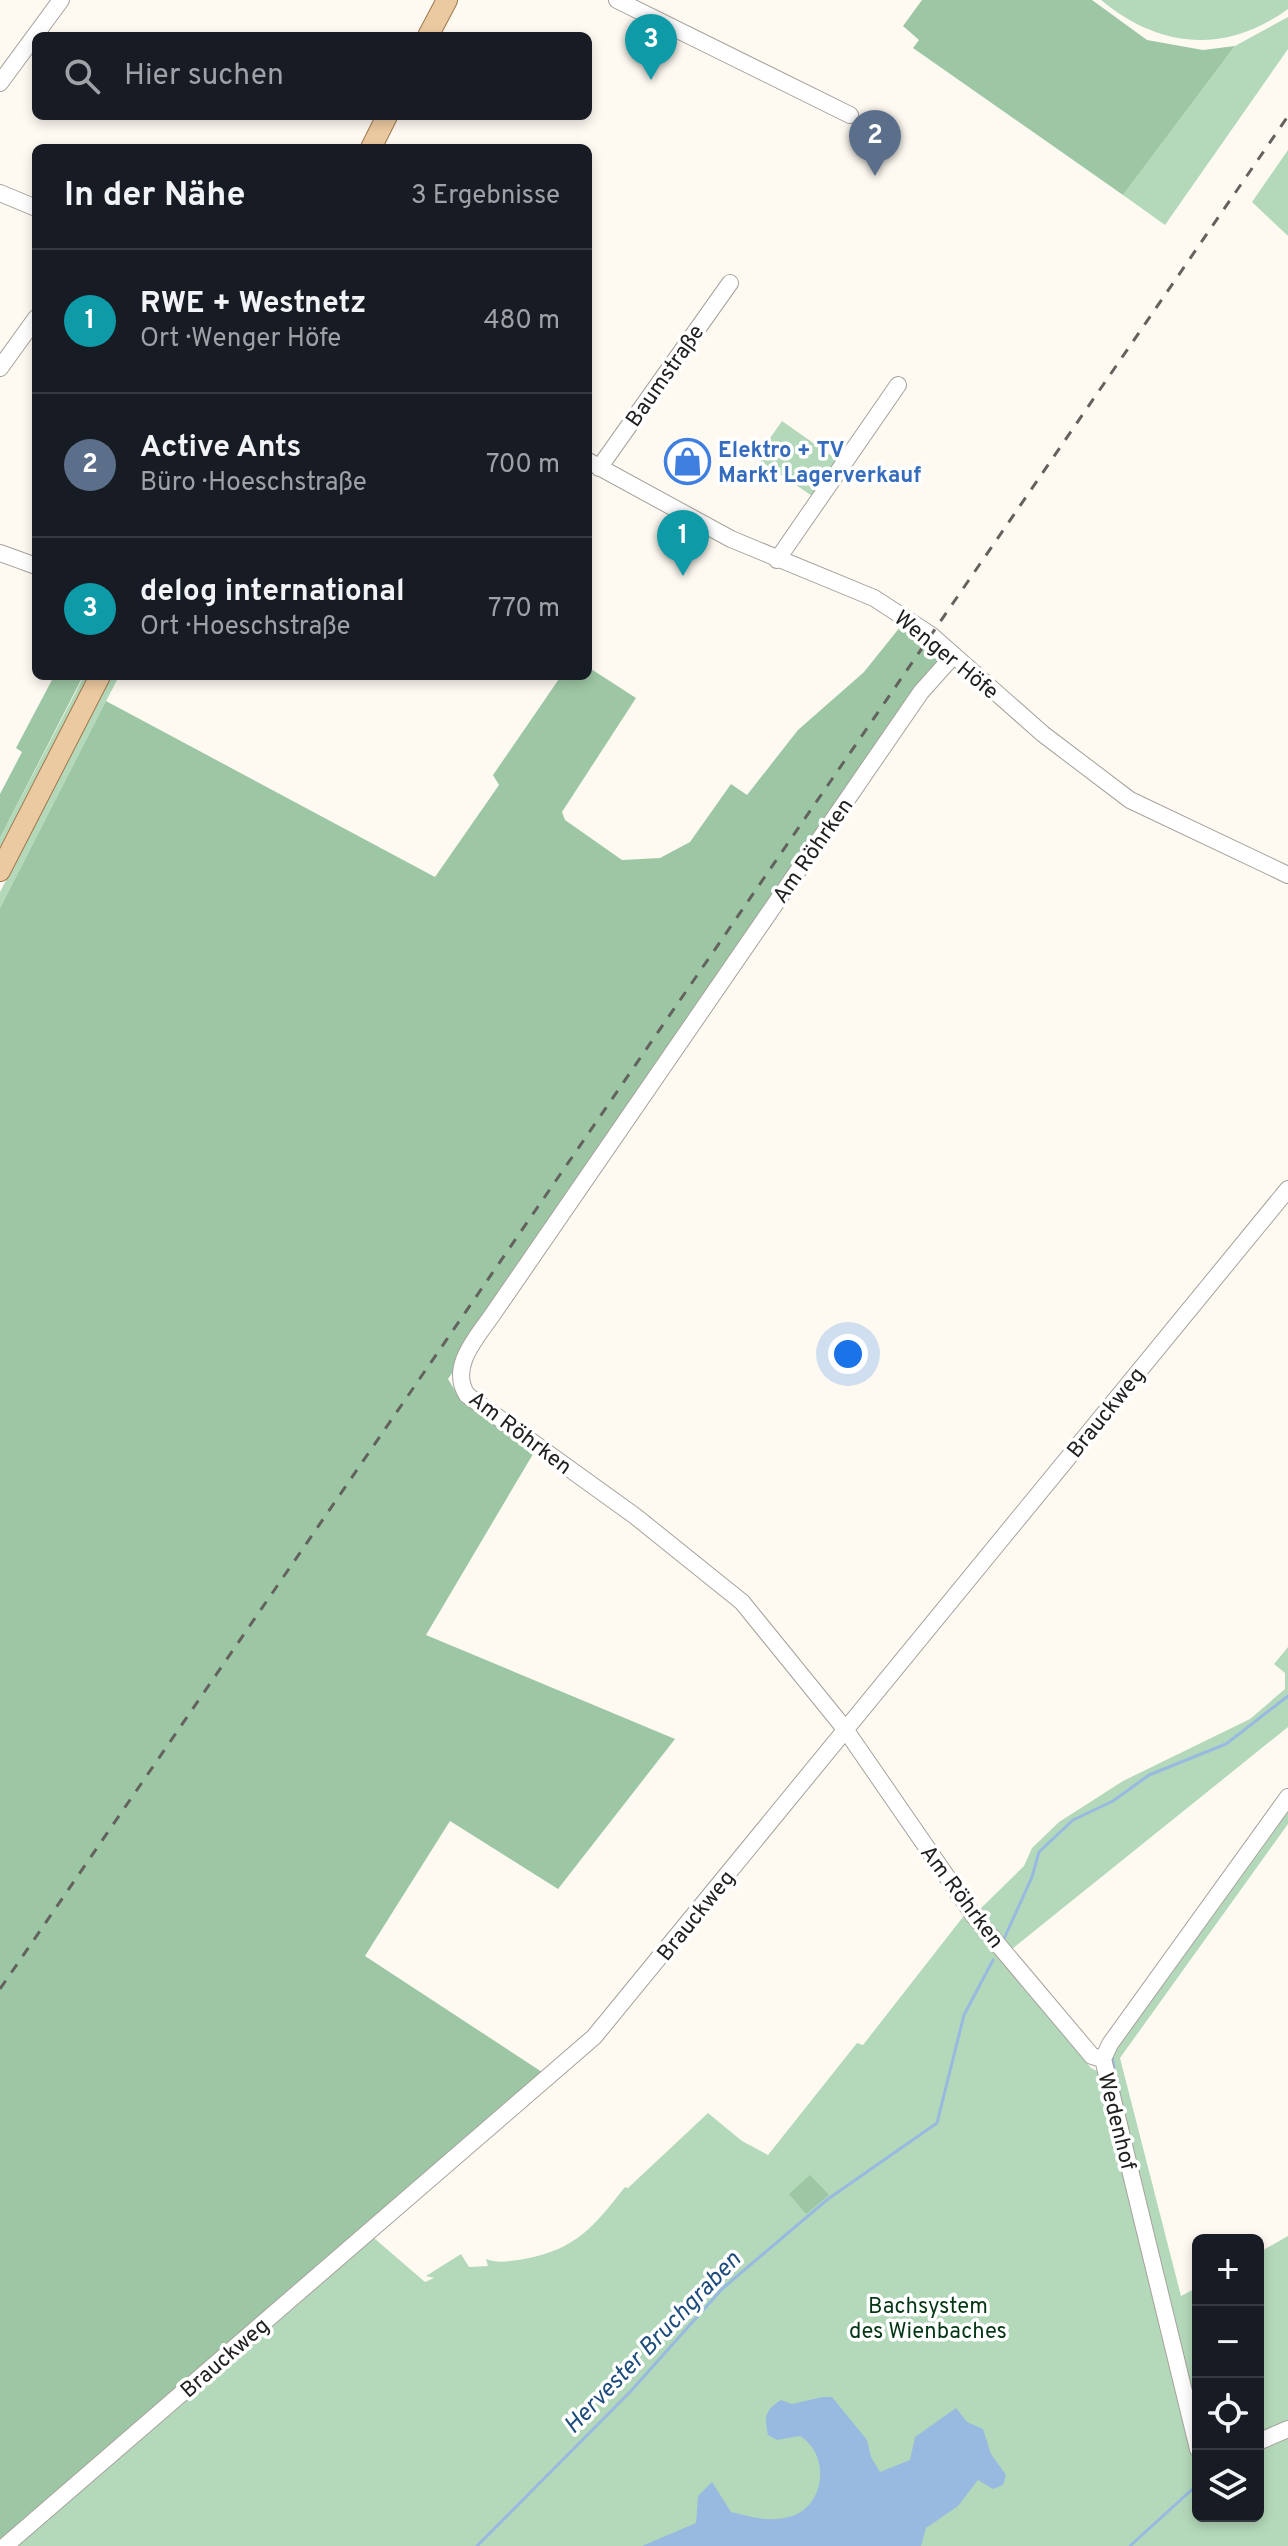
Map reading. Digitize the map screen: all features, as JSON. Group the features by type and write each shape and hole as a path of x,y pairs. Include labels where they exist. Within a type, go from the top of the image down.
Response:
{"main road":[{"path":"430,32 447,0"},
{"path":"373,144 385,120"},
{"path":"0,871 98,680"}],"street":[{"path":"37,32 61,0"},
{"path":"617,0 850,115"},
{"path":"0,83 32,39"},
{"path":"0,193 32,206"},
{"name":"Baumstraße","path":"594,464 730,283"},
{"path":"0,368 6,349 32,322"},
{"path":"777,560 898,385"},
{"name":"Wenger Höfe","path":"594,464 777,560 874,598 920,627 1043,734 1130,800 1288,875"},
{"path":"0,553 32,565"},
{"name":"Am Röhrken","path":"954,655 921,692 776,901 495,1311 463,1360 460,1372 467,1395 729,1588 779,1644 845,1729 974,1916 1092,2056 1103,2059"},
{"name":"Brauckweg","path":"5,2546 594,2037 1288,1189"},
{"name":"Wedenhof","path":"1192,2424 1103,2059 1110,2044 1288,1797"},
{"path":"1264,2439 1288,2429"}],"green space":[{"path":"922,0 1092,0 1147,40 1203,50 1235,46 1123,195 913,48 919,40 903,26"},
{"path":"1101,0 1288,0 1288,9 1265,24 1241,33 1217,39 1193,40 1146,28"},
{"path":"1288,17 1288,49 1165,225 1123,195 1235,46"},
{"path":"1288,150 1288,236 1252,202"},
{"path":"782,421 839,461 815,498 756,458"},
{"path":"904,622 946,655 448,1379 456,1392 536,1449 426,1635 675,1739 558,1889 450,1821 365,1956 542,2072 0,2540 0,908 106,701 435,877 499,785 493,775 558,680 592,680 592,670 636,698 562,812 565,820 622,860 660,858 690,842 731,784 747,795 798,730 864,672"},
{"path":"52,680 81,680 0,838 0,794 22,752 16,748"},
{"path":"82,680 87,680 0,848 0,838"},
{"path":"109,680 117,680 0,908 0,892"},
{"name":"Bachsystem des Wienbaches","path":"1288,1647 1288,1727 1002,1957 1091,2068 1101,2073 1192,2429 1192,2522 1264,2522 1264,2441 1288,2430 1288,2546 15,2546 374,2238 425,2282 434,2278 426,2276 461,2254 469,2267 488,2266 486,2259 500,2262 524,2259 571,2242 593,2225 625,2187 628,2188 708,2113 742,2141 768,2155 857,2043 863,2045 966,1913 976,1913 1024,1866 1032,1848 1059,1822 1123,1781 1250,1719 1285,1689 1285,1673 1274,1664"},
{"path":"1288,1801 1288,1824 1120,2058 1181,2296 1192,2290 1192,2411 1109,2053"},
{"path":"810,2175 829,2195 806,2214 789,2194"},
{"path":"1288,2236 1288,2426 1264,2436 1264,2306 1264,2250"}],"water":[{"path":"832,2397 867,2440 871,2457 880,2472 910,2460 915,2437 956,2408 967,2422 983,2429 991,2454 1006,2475 1003,2485 993,2489 978,2480 958,2506 926,2528 921,2546 642,2546 696,2523 698,2496 712,2482 731,2512 777,2519 803,2510 812,2501 820,2479 816,2455 810,2444 800,2436 777,2440 768,2435 766,2418 769,2410 781,2400 792,2404"}],"waterway":[{"path":"1003,1941 1032,1877 1039,1852 1073,1820 1113,1801 1149,1775 1226,1744 1288,1696"},
{"name":"Hervester Bruchgraben","path":"477,2546 630,2392 722,2289 828,2199 937,2123 964,2015 993,1960"},
{"path":"1112,2057 1119,2093"},
{"path":"1130,2546 1192,2489"}],"railway":[{"path":"0,1989 1288,116"}],"place":[{"name":"delog international","path":"651,80"},
{"name":"Active Ants","path":"875,176"},
{"name":"Elektro + TV Markt Lagerverkauf","path":"687,462"},
{"name":"RWE + Westnetz","path":"683,576"}]}
